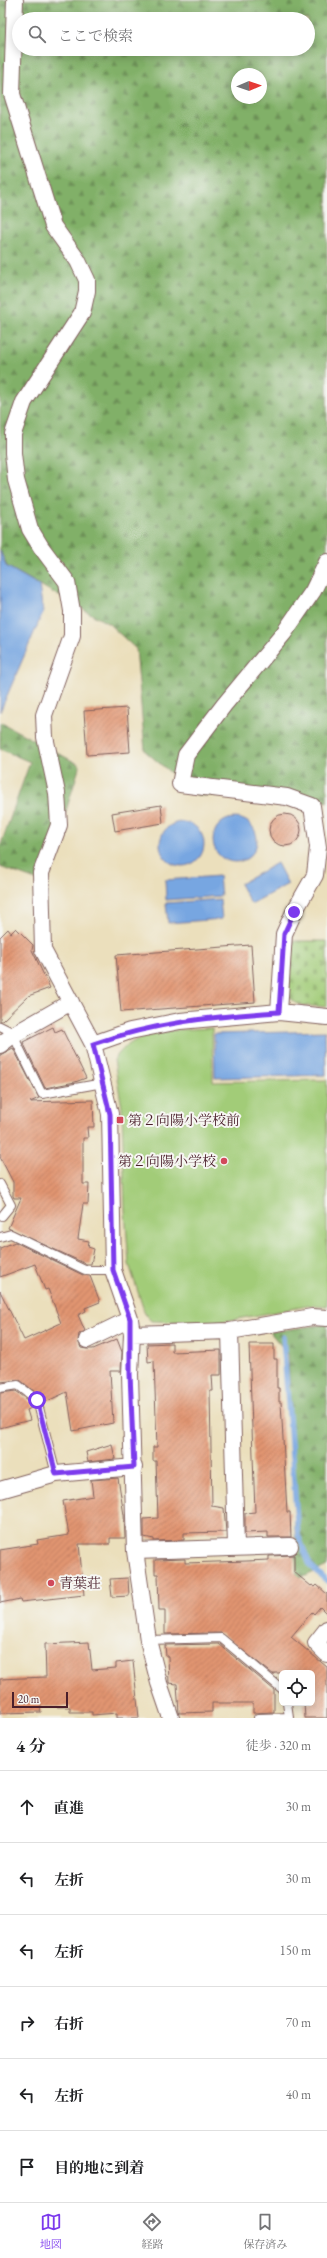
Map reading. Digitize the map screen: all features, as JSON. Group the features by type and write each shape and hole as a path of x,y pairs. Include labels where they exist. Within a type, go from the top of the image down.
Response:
{"street":[{"path":"15,0 15,12"},
{"path":"13,56 12,94 53,226 78,261 87,280 87,291 82,313 24,402 13,434 13,453 16,480 30,529 41,547 67,582 72,611 72,636 44,715 45,737 57,793 59,825 41,873 43,950 93,1044 110,1114 113,1270 131,1327 130,1374 134,1467 135,1551 148,1640 159,1683 171,1718"},
{"path":"279,1012 284,934 294,912 315,875 322,847 312,806 287,797 180,784 186,755 224,705 284,633 313,591 327,562"},
{"path":"0,1045 9,1032 71,1002"},
{"path":"93,1044 130,1031 180,1021 279,1012 327,1017"},
{"path":"86,1340 131,1327 230,1331 312,1317 327,1318"},
{"path":"230,1331 236,1547"},
{"path":"0,1490 56,1474 134,1467"},
{"path":"135,1551 290,1546"},
{"path":"327,1629 316,1643 327,1654"}],"lane":[{"path":"9,1032 42,1094 103,1083"},
{"path":"0,1184 11,1205 2,1216"},
{"path":"0,1237 11,1234 85,1270 113,1270"},
{"path":"0,1388 18,1385 37,1400 56,1474"},
{"path":"148,1640 221,1638 279,1686"},
{"path":"258,1718 289,1717 287,1706"}],"green space":[{"path":"0,0 327,0 327,802 290,792 198,796 145,751 136,649 109,624 6,566 0,550"},
{"path":"0,722 80,765 44,883 0,867 0,847 30,762 0,749"},
{"path":"293,941 327,941 327,1007 301,1005 296,1003 288,996"},
{"name":"第２向陽小学校","path":"212,1028 213,1082 327,1080 327,1306 313,1305 215,1323 151,1321 145,1314 129,1264 125,1211 122,1108 114,1060 133,1042 145,1036 185,1029"},
{"path":"327,1324 327,1566 297,1580 288,1354 270,1332"}],"water":[{"path":"0,550 6,566 39,585 43,612 0,712"},
{"path":"231,818 239,818 251,824 257,836 257,844 251,856 239,862 231,862 219,856 213,844 213,836 219,824"},
{"path":"178,822 186,822 198,828 204,840 204,848 198,860 186,866 178,866 166,860 160,848 160,840 166,828"},
{"path":"277,863 288,884 251,904 240,884"},
{"path":"219,876 221,896 166,900 165,880"},
{"path":"220,899 222,919 168,923 166,903"},
{"path":"325,1031 326,1075 215,1078 214,1034"}],"building":[{"path":"127,708 130,752 87,755 84,711"},
{"path":"161,805 163,823 115,831 112,813"},
{"path":"282,814 288,814 298,821 301,830 300,836 294,843 288,846 282,846 272,839 269,833 269,827 276,817"},
{"path":"16,928 33,945 32,950 50,988 28,996 2,1021 0,1021 0,937 8,929 11,933"},
{"path":"251,945 255,1002 121,1012 116,955"},
{"path":"53,1027 55,1032 62,1029 86,1078 75,1082 45,1088 23,1042"},
{"path":"13,1048 39,1098 30,1102 93,1100 94,1127 87,1127 88,1138 83,1138 83,1184 89,1184 88,1204 83,1204 78,1239 89,1241 88,1247 94,1249 91,1264 86,1264 8,1228 21,1198 14,1198 13,1182 0,1157 0,1055"},
{"path":"15,1242 83,1275 90,1276 100,1302 85,1308 86,1311 78,1315 85,1331 79,1334 78,1340 81,1348 93,1349 117,1339 122,1352 121,1371 110,1371 113,1423 73,1431 67,1392 43,1403 40,1396 20,1380 0,1382 0,1291 24,1340 61,1323 48,1289 45,1290 35,1264 0,1277 0,1248"},
{"path":"172,1343 172,1352 221,1350 221,1375 212,1375 213,1391 210,1391 212,1506 224,1508 226,1532 184,1533 184,1540 154,1541 154,1539 144,1537 144,1519 158,1518 156,1461 153,1461 153,1447 157,1447 154,1361 148,1362 147,1344"},
{"path":"249,1344 274,1344 274,1359 277,1359 277,1388 279,1388 279,1402 281,1402 287,1512 290,1512 291,1537 268,1537 268,1532 245,1533 245,1513 255,1512"},
{"path":"16,1391 32,1403 33,1407 27,1410 30,1420 0,1428 0,1393"},
{"path":"112,1444 115,1459 88,1462 86,1452"},
{"path":"118,1478 124,1515 125,1538 110,1538 110,1544 79,1544 84,1595 21,1602 20,1599 0,1603 0,1550 38,1544 37,1540 69,1535 63,1501 93,1496 91,1480"},
{"path":"294,1555 294,1572 311,1586 312,1585 315,1587 317,1585 327,1594 327,1614 320,1607 314,1614 312,1612 291,1637 327,1667 327,1718 305,1718 304,1706 315,1706 315,1670 279,1670 279,1673 274,1673 274,1675 221,1633 165,1634 165,1610 159,1610 158,1574 155,1574 155,1560 185,1559 185,1563 247,1561 269,1560 269,1556"},
{"path":"128,1578 129,1596 112,1597 110,1579"},
{"path":"89,1642 92,1670 116,1668 116,1663 133,1661 139,1718 117,1718 117,1713 92,1715 92,1712 70,1712 70,1707 40,1707 41,1712 0,1713 0,1679 46,1677 45,1644"},
{"path":"219,1644 274,1690 274,1712 253,1713 253,1703 212,1703 212,1712 179,1713 177,1684 169,1683 168,1656 166,1656 165,1645"}],"waterway":[{"path":"283,1337 298,1535 310,1565 327,1581"}],"place":[{"name":"第２向陽小学校前","path":"120,1120"},
{"name":"第２向陽小学校","path":"224,1161"},
{"name":"青葉荘","path":"51,1583"}],"route":[{"path":"37,1400 56,1474 134,1467 130,1374 132,1334 130,1319 113,1270 110,1114 93,1044 130,1031 180,1021 279,1012 284,934 294,912"}]}
